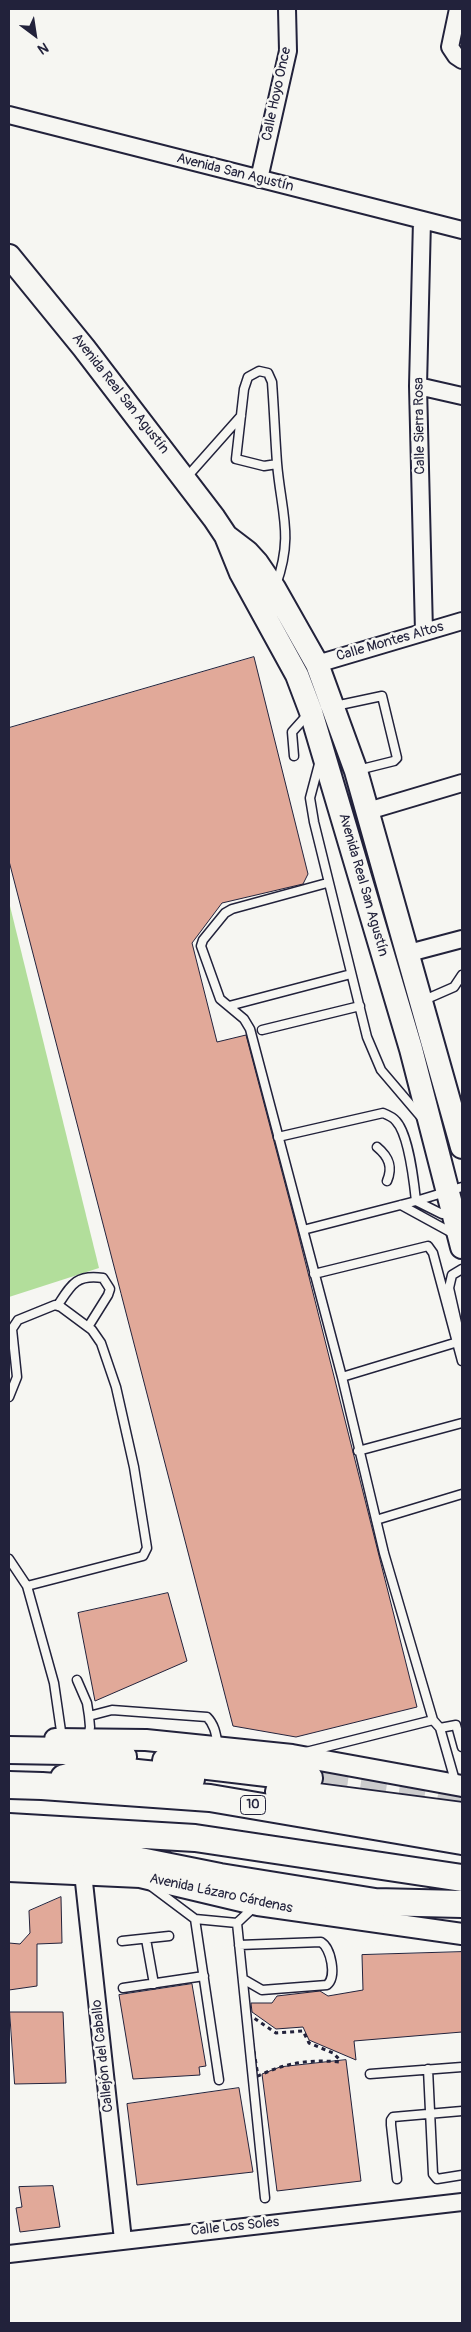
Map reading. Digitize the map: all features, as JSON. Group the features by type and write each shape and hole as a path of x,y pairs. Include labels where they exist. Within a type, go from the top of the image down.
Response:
{"highway":[{"path":"9,1750 65,1751 322,1779"},
{"path":"42,1786 84,1772 111,1771 209,1781 462,1816"},
{"name":"10","path":"9,1785 210,1798 462,1841"},
{"path":"9,1827 195,1838 462,1878"},
{"path":"9,1849 105,1854 220,1877 375,1902 462,1904"},
{"path":"142,1877 220,1877"}],"main road":[{"name":"Avenida Real San Agustín","path":"10,258 84,348 185,479 226,536 247,552 297,675 323,750 434,1132 457,1200 461,1240"},
{"name":"Avenida Real San Agustín","path":"268,600 317,664 333,706 356,771 422,1001 457,1103 462,1147"}],"street":[{"name":"Calle Hoyo Once","path":"259,179 288,51 287,9"},
{"path":"458,9 450,47 456,56 462,60"},
{"name":"Avenida San Agustín","path":"9,115 462,230"},
{"name":"Calle Sierra Rosa","path":"422,220 418,386 424,632"},
{"path":"418,386 462,396"},
{"name":"Calle Montes Altos","path":"317,664 462,621"},
{"path":"368,811 462,783"},
{"path":"409,953 462,939"},
{"path":"9,1740 146,1740 292,1755 459,1785"},
{"name":"Avenida Lázaro Cárdenas","path":"9,1871 142,1877 258,1904 462,1934"},
{"name":"Callejón del Caballo","path":"82,1873 123,2240"},
{"name":"Calle Los Soles","path":"9,2254 462,2202"}],"lane":[{"path":"268,600 285,556 287,536 277,464 272,382 268,373 259,371 248,377 244,389 236,459 264,466 277,464"},
{"path":"185,479 241,416"},
{"path":"333,706 379,696 382,698 396,760 356,771"},
{"path":"294,756 292,730 311,712"},
{"path":"323,750 310,798 327,883 367,1037 381,1070 434,1132"},
{"path":"327,883 230,910 203,940 201,946 219,996 244,1019 250,1028 342,1378 376,1520 433,1720 440,1728 459,1785"},
{"path":"229,1006 351,974"},
{"path":"422,1001 454,987 462,975"},
{"path":"262,1030 360,1006"},
{"path":"278,1137 383,1113 390,1115 397,1122 404,1140 413,1175 416,1201"},
{"path":"377,1147 385,1153 390,1165 386,1181"},
{"path":"416,1201 442,1214 457,1200"},
{"path":"303,1230 416,1201 457,1200"},
{"path":"401,1205 461,1240"},
{"path":"314,1274 428,1246 433,1253 462,1361"},
{"path":"342,1378 461,1340 449,1283 453,1274 462,1269"},
{"path":"58,1306 72,1283 84,1278 103,1278 110,1289 88,1327"},
{"path":"9,1397 17,1377 12,1328 18,1320 52,1305 58,1306 88,1327 101,1343 116,1387 143,1512 147,1550 145,1555 27,1586"},
{"path":"358,1451 462,1423"},
{"path":"376,1520 462,1494"},
{"path":"9,1559 27,1586 54,1683 62,1740"},
{"path":"77,1680 87,1702 90,1727 88,1740"},
{"path":"89,1716 112,1710 207,1717 212,1722 218,1748"},
{"path":"292,1755 433,1720"},
{"path":"440,1728 456,1725 462,1747"},
{"path":"142,1877 172,1904 195,1919 237,1923 258,1904"},
{"path":"195,1919 219,2080"},
{"path":"237,1923 265,2198"},
{"path":"122,1941 169,1936"},
{"path":"146,1939 154,1984"},
{"path":"239,1945 321,1942 328,1950 333,1975 330,1983 327,1985 262,1990 242,1979"},
{"path":"123,1988 204,1976"},
{"path":"370,2074 462,2067"},
{"path":"428,2069 433,2174 437,2179 462,2175"},
{"path":"396,2179 391,2120 400,2116 462,2111"}],"path":[{"path":"248,2014 276,2033 303,2031 308,2043 333,2053 339,2059 339,2062 302,2062 279,2066 258,2076 248,2014"}],"green space":[{"path":"9,902 99,1268 9,1297"}],"building":[{"path":"254,657 308,874 303,884 222,903 192,943 217,1042 246,1035 297,1229 417,1707 296,1737 233,1726 9,861 9,728"},
{"path":"168,1593 187,1661 95,1701 78,1613"},
{"path":"61,1897 62,1943 37,1944 37,1986 9,1990 9,1943 20,1944 30,1933 29,1911"},
{"path":"462,1952 462,2032 354,2041 356,2060 309,2040 303,2027 276,2029 252,2012 251,2003 272,2003 277,1996 320,1991 328,1996 363,1990 362,1955"},
{"path":"192,1984 206,2066 199,2067 200,2075 133,2079 119,1995"},
{"path":"10,2012 63,2012 66,2083 15,2084"},
{"path":"346,2060 361,2181 277,2191 262,2074 280,2067"},
{"path":"239,2088 253,2172 137,2185 127,2104"},
{"path":"53,2186 60,2227 20,2232 16,2208 22,2207 19,2187"}],"tunnel":[{"path":"322,1779 431,1794 462,1801"}]}
